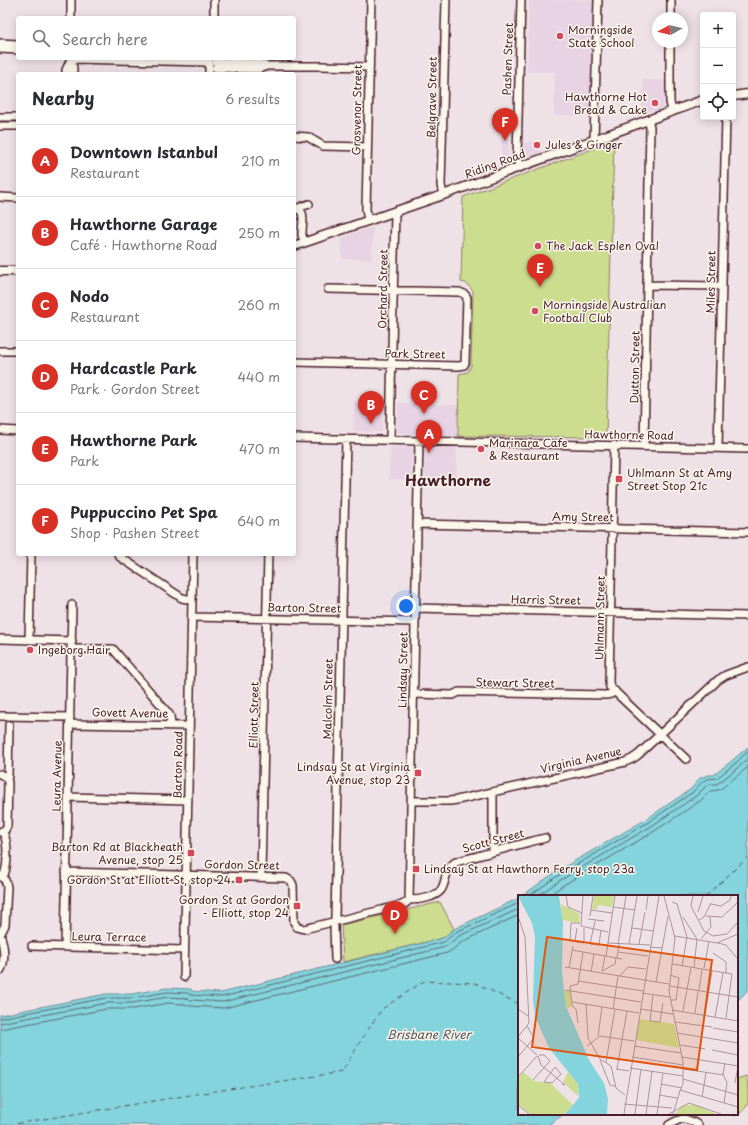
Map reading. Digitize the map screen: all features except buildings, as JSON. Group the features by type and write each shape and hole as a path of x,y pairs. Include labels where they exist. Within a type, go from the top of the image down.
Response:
{"main road":[{"path":"736,96 748,94"},
{"name":"Riding Road","path":"296,245 443,195 700,101"},
{"path":"0,271 16,271"}],"street":[{"path":"71,0 71,16"},
{"path":"214,0 214,16"},
{"name":"Grosvenor Street","path":"368,221 366,209 371,0"},
{"name":"Belgrave Street","path":"443,195 441,185 446,0"},
{"name":"Pashen Street","path":"520,167 517,158 521,0"},
{"path":"594,140 598,0"},
{"path":"671,0 671,12"},
{"path":"0,43 16,44"},
{"path":"670,48 670,102 672,111"},
{"path":"0,49 16,50"},
{"path":"66,72 70,60"},
{"path":"72,60 73,72"},
{"path":"119,60 214,64 258,69 267,66 369,67"},
{"path":"0,117 16,117"},
{"name":"Dutton Street","path":"644,446 650,129 648,120"},
{"name":"Miles Street","path":"718,448 726,120"},
{"path":"0,126 16,126"},
{"path":"296,136 308,137 323,146 367,147"},
{"path":"0,197 16,198"},
{"path":"296,208 309,204"},
{"path":"296,208 301,210 302,214 302,236 304,242"},
{"name":"Orchard Street","path":"390,440 395,212"},
{"path":"648,285 722,286"},
{"path":"328,289 394,290"},
{"name":"Park Street","path":"296,362 392,365 464,365 467,298 465,294 459,292 394,290"},
{"path":"0,351 16,351"},
{"path":"0,430 16,431"},
{"name":"Hawthorne Road","path":"296,438 748,449"},
{"name":"Malcolm Street","path":"334,959 346,439"},
{"name":"Lindsay Street","path":"409,900 420,440"},
{"name":"Uhlmann Street","path":"614,445 610,687 686,759"},
{"name":"Amy Street","path":"418,524 748,532"},
{"path":"29,639 31,556"},
{"path":"119,556 182,598 192,600"},
{"name":"Barton Road","path":"184,977 193,556"},
{"name":"Elliott Street","path":"261,876 268,556"},
{"name":"Leura Avenue","path":"64,947 72,605"},
{"name":"Harris Street","path":"416,608 748,616"},
{"name":"Barton Street","path":"192,617 415,622"},
{"path":"0,639 72,640"},
{"path":"71,649 113,649 168,713 170,716 171,725"},
{"name":"Virginia Avenue","path":"412,801 450,801 625,762 638,755 718,680 726,675 748,667"},
{"name":"Stewart Street","path":"414,694 453,694 459,692 606,695 615,691"},
{"name":"Govett Avenue","path":"0,716 70,721 189,726"},
{"path":"0,971 4,963 3,944 0,935 5,925 6,887 5,881 1,877 6,870 6,839 5,835 1,832 5,830 7,826 8,783 3,776 8,776 9,725"},
{"path":"493,792 493,851"},
{"path":"68,797 188,800"},
{"name":"Scott Street","path":"440,891 446,871 455,863 493,851 545,838"},
{"name":"Gordon Street","path":"66,872 283,877 291,881 293,885 293,920 297,927 304,929 402,905 409,900 418,900 436,894 440,891"},
{"name":"Leura Terrace","path":"32,946 184,950"},
{"path":"669,1125 682,1118 698,1125"}],"shaded area":[{"name":"Morningside State School","path":"529,0 594,0 591,116 554,115 555,72 527,72"},
{"path":"643,80 665,81 664,107 642,114"},
{"path":"502,136 509,136 509,163 501,166"},
{"path":"524,142 541,142 541,153 525,158"},
{"path":"373,227 372,259 342,259 342,237"},
{"path":"354,401 383,402 382,432 353,431"},
{"path":"398,403 459,405 458,436 397,433"},
{"path":"390,447 412,448 411,480 389,479"},
{"path":"426,447 457,448 456,481 425,480"}],"green space":[{"path":"614,141 606,437 458,436 459,374 468,372 471,366 473,291 466,283 461,282 463,197"},
{"path":"440,902 454,929 443,938 343,962 341,925"},
{"path":"746,1076 748,1085 748,1102 738,1114 738,1079"}],"water":[{"path":"748,747 748,990 738,1000 738,895 523,895 554,873 645,820 691,789 700,778 708,775 714,775"},
{"name":"Brisbane River","path":"518,898 518,1115 563,1115 548,1125 0,1125 0,1015 106,994 132,994 166,988 191,989 191,991 221,993 443,938 454,929"}],"ferry route":[{"path":"707,895 748,857"},
{"path":"8,1125 342,1072 382,1009 424,981 475,983 518,1004"}],"place":[{"name":"Morningside State School","path":"560,36"},
{"name":"Hawthorne Hot Bread & Cake","path":"655,103"},
{"name":"Puppuccino Pet Spa","path":"505,141"},
{"name":"Jules & Ginger","path":"537,145"},
{"name":"The Jack Esplen Oval","path":"538,246"},
{"name":"Hawthorne Park","path":"540,287"},
{"name":"Morningside Australian Football Club","path":"535,311"},
{"name":"Nodo","path":"424,414"},
{"name":"Hawthorne Garage","path":"371,424"},
{"name":"Marinara Cafe & Restaurant","path":"481,449"},
{"name":"Downtown Istanbul","path":"429,453"},
{"name":"Uhlmann St at Amy Street Stop 21c","path":"619,479"},
{"name":"Ingeborg Hair","path":"30,650"},
{"name":"Lindsay St at Virginia Avenue, stop 23","path":"418,773"},
{"name":"Barton Rd at Blackheath Avenue, stop 25","path":"191,853"},
{"name":"Lindsay St at Hawthorn Ferry, stop 23a","path":"416,869"},
{"name":"Gordon St at Elliott St, stop 24","path":"239,880"},
{"name":"Gordon St at Gordon - Elliott, stop 24","path":"297,906"},
{"name":"Hardcastle Park","path":"395,934"}],"district":[{"name":"Hawthorne","path":"448,481"}]}
